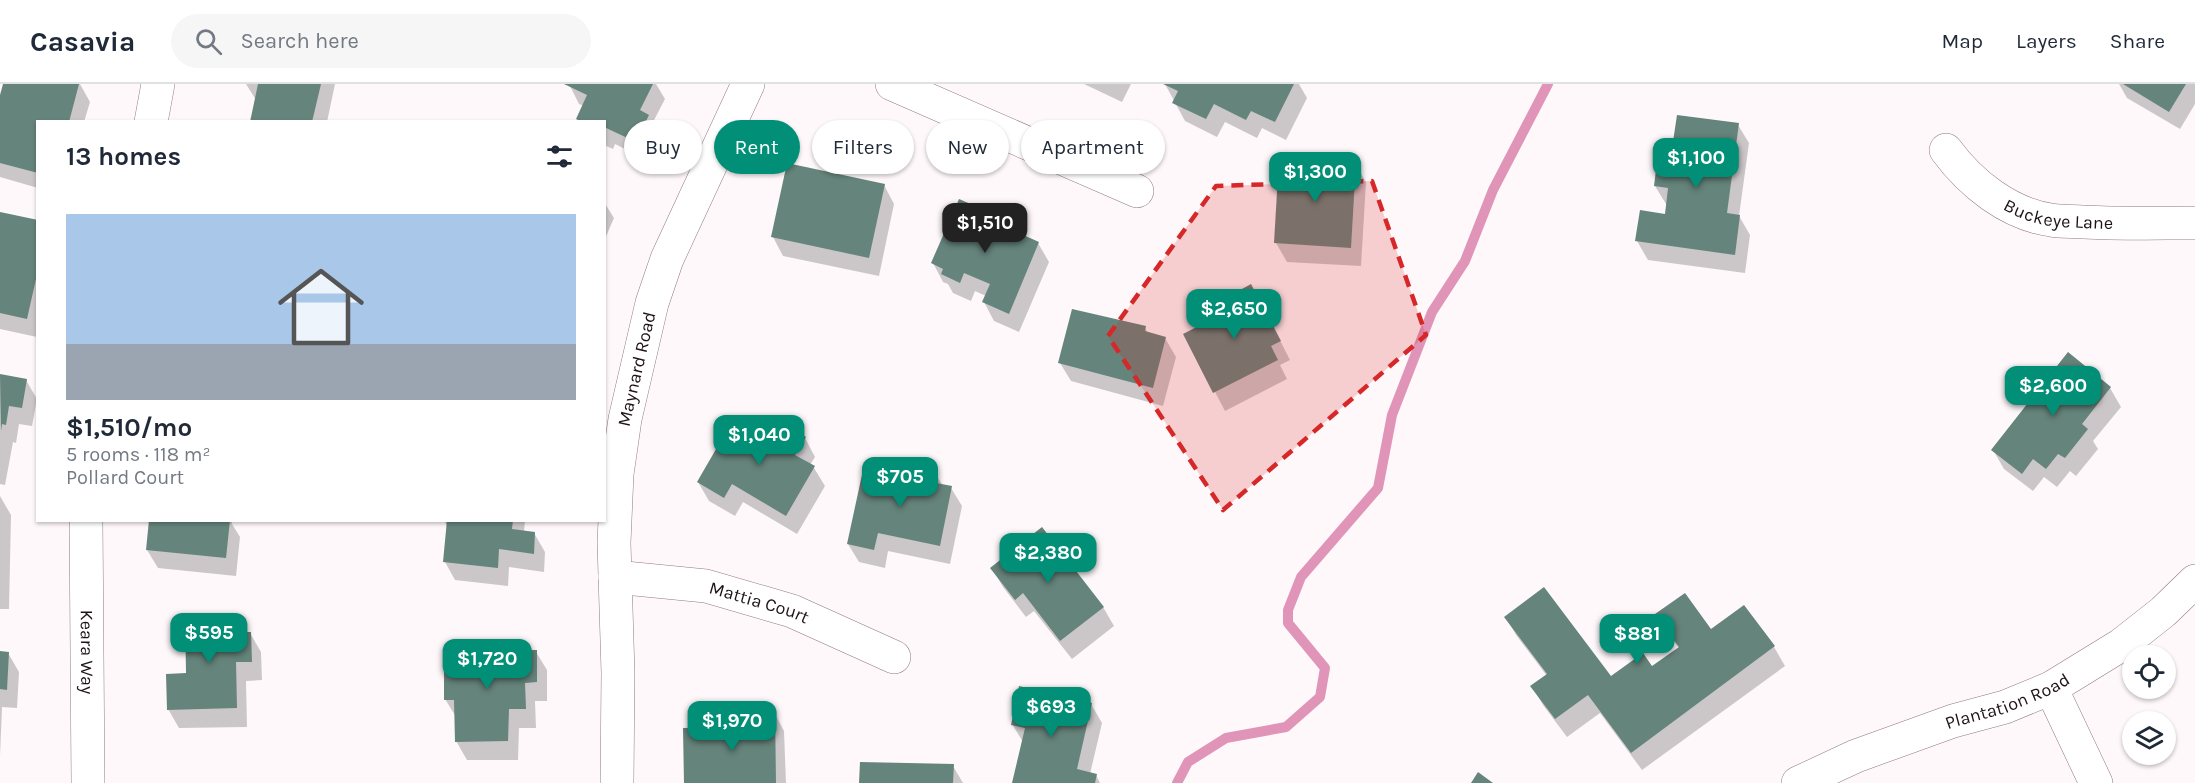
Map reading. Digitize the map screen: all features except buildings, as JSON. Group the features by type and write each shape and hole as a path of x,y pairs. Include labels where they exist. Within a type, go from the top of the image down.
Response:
{"street":[{"path":"152,120 158,84"},
{"name":"Maynard Road","path":"617,783 615,577 617,474 627,409 652,303 667,259 748,84"},
{"path":"892,84 1137,191"},
{"name":"Buckeye Lane","path":"1946,150 1960,169 1998,200 2013,208 2051,220 2195,223"},
{"name":"Keara Way","path":"86,522 88,783"},
{"name":"Mattia Court","path":"615,577 706,586 792,611 894,657"},
{"name":"Plantation Road","path":"1798,783 1856,756 1953,721 2005,707 2051,688 2121,645 2163,612 2195,581"},
{"path":"2051,688 2096,783"}],"highlighted area":[{"path":"1372,181 1426,335 1223,510 1108,336 1216,186"}],"waterway":[{"path":"1177,783 1188,762 1226,738 1286,727 1320,697 1325,668 1288,623 1288,610 1301,577 1378,488 1392,415 1432,312 1465,261 1493,190 1548,84"}]}
